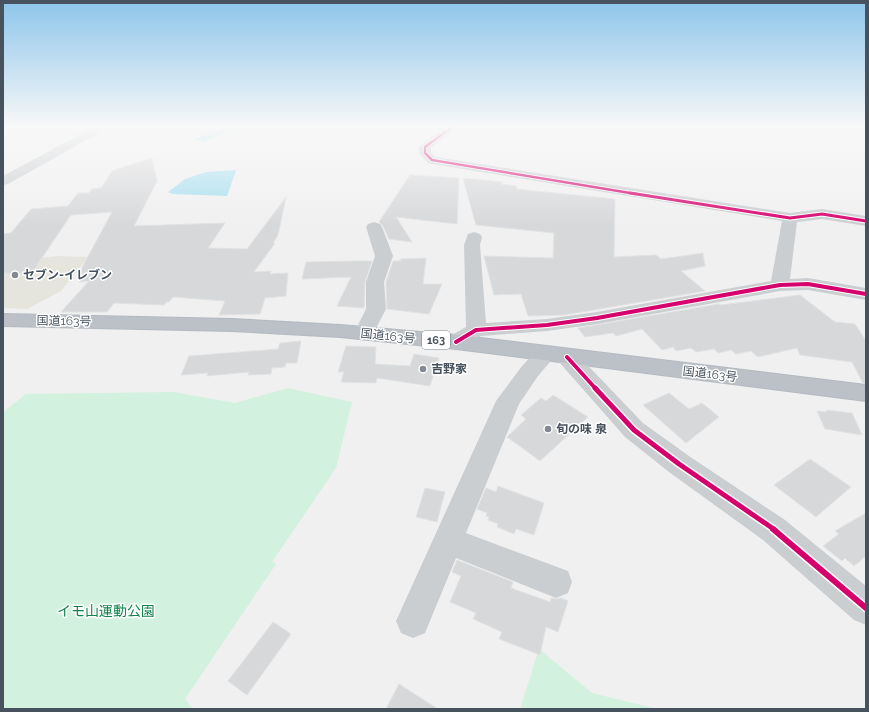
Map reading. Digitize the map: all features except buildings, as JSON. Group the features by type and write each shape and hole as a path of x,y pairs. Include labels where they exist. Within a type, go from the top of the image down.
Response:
{"highway":[{"name":"国道163号","path":"3,320 232,325 364,333 456,342 866,393"}],"street":[{"path":"3,181 41,160"},
{"path":"433,160 790,218 822,214 866,221"},
{"path":"780,285 790,218"},
{"path":"364,333 376,309 375,282 384,256 374,227"},
{"path":"474,237 472,245 476,330"},
{"path":"456,342 476,330 548,325 590,319 780,285 808,284 866,294"},
{"path":"413,621 508,401 530,371 557,355 634,430 679,464 774,530 866,608"},
{"path":"448,541 556,582"}],"shaded area":[{"path":"58,256 88,257 61,291 27,309 3,308 3,262"}],"green space":[{"name":"イモ山運動公園","path":"288,388 352,402 336,468 272,562 276,564 185,699 193,709 3,709 3,412 26,394 173,392 235,403"},
{"path":"539,649 592,693 658,709 520,709"}],"water":[{"path":"236,170 227,196 173,194 168,192 185,179 206,172"}],"cycle path":[{"path":"433,160 790,218 822,214 866,221"},
{"path":"456,342 476,330 547,325 597,318 780,285 808,284 866,294"},
{"path":"567,357 634,430 679,464 774,530 866,608"}],"place":[{"name":"セブン-イレブン","path":"15,275"},
{"name":"吉野家","path":"423,369"},
{"name":"旬の味 泉","path":"548,429"}]}
